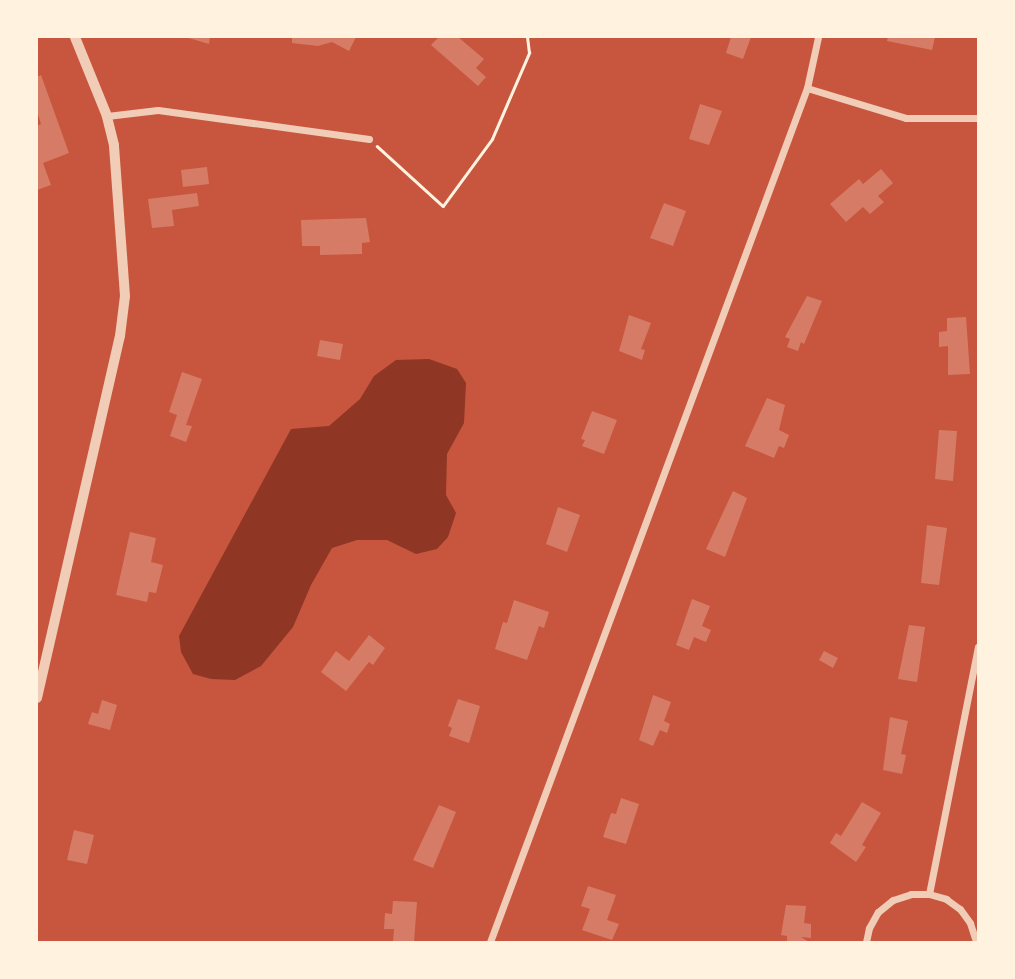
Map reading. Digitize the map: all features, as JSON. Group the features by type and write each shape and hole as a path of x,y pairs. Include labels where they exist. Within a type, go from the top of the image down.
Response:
{"street":[{"path":"37,698 120,336 125,296 114,145 107,116 75,37"},
{"path":"491,942 807,88 818,37"},
{"path":"807,88 906,118 978,118"},
{"path":"107,116 158,110 369,139"},
{"path":"929,894 978,647"},
{"path":"866,942 869,928 878,912 893,900 911,894 929,894 946,899 960,909 970,923 976,942"}],"path":[{"path":"369,139 443,206 492,139 529,53 527,37"}],"shaded area":[{"path":"429,359 457,369 466,383 464,423 447,454 446,495 456,513 448,537 437,549 416,554 387,540 357,540 332,548 311,585 293,627 261,666 235,680 211,679 193,674 181,652 179,636 291,429 329,426 360,399 374,376 396,360"}],"building":[{"path":"185,37 210,37 209,44"},
{"path":"292,37 356,37 349,51 332,42 318,46 292,43"},
{"path":"439,37 458,37 484,59 476,68 486,77 478,86 431,45"},
{"path":"731,37 751,37 743,59 726,53"},
{"path":"888,37 935,37 932,50 887,41"},
{"path":"41,75 69,153 43,163 51,185 37,190 37,126 41,124 37,111 37,77"},
{"path":"700,104 722,111 709,145 689,139"},
{"path":"207,167 209,184 183,187 181,170"},
{"path":"881,169 893,183 878,196 884,202 870,214 863,207 846,222 830,204 859,179 863,184"},
{"path":"197,193 199,206 172,210 174,226 152,228 148,199"},
{"path":"664,203 686,211 673,246 650,238"},
{"path":"366,218 370,242 362,243 362,254 320,255 320,246 302,246 301,220"},
{"path":"807,296 822,301 804,344 801,342 798,351 787,347 790,339 785,337"},
{"path":"629,315 651,323 641,349 645,350 642,360 619,351"},
{"path":"966,317 970,374 948,375 948,346 939,347 939,332 947,331 947,318"},
{"path":"320,340 343,344 340,360 317,356"},
{"path":"182,372 202,379 186,425 192,426 186,442 170,436 177,415 169,412"},
{"path":"767,398 785,405 779,430 789,435 784,448 779,446 774,458 745,446"},
{"path":"592,411 617,420 604,454 582,446 585,440 581,439"},
{"path":"939,430 957,431 953,481 935,479"},
{"path":"733,491 747,498 725,557 706,549"},
{"path":"558,507 580,515 567,552 546,544"},
{"path":"927,525 947,528 939,585 921,583"},
{"path":"130,532 156,538 151,562 163,565 156,593 149,592 147,602 116,595"},
{"path":"692,599 710,606 702,626 711,630 706,642 694,637 689,650 676,645"},
{"path":"514,600 549,612 544,628 539,626 527,660 495,649 503,622 507,623"},
{"path":"909,625 925,627 917,682 898,679"},
{"path":"369,635 385,648 373,665 369,662 346,691 321,672 336,651 349,661"},
{"path":"824,651 838,658 833,668 819,660"},
{"path":"653,695 671,702 664,721 670,724 667,733 660,730 653,746 639,740"},
{"path":"458,699 480,706 469,743 449,736 452,728 448,726"},
{"path":"102,700 117,705 110,730 88,724 92,712 98,714"},
{"path":"890,717 908,721 901,754 906,755 902,774 883,770"},
{"path":"621,798 639,804 626,844 603,837 611,813 616,814"},
{"path":"862,802 881,813 862,845 866,847 856,862 830,843 836,833 841,836"},
{"path":"439,805 456,812 433,868 413,860"},
{"path":"74,830 94,835 87,864 67,860"},
{"path":"588,886 616,895 607,920 619,924 612,940 582,930 590,909 581,906"},
{"path":"393,901 417,902 414,942 393,942 394,929 384,929 385,913 392,914"},
{"path":"786,905 806,906 804,923 811,924 811,938 801,937 809,942 787,942 787,936 781,935"}]}
